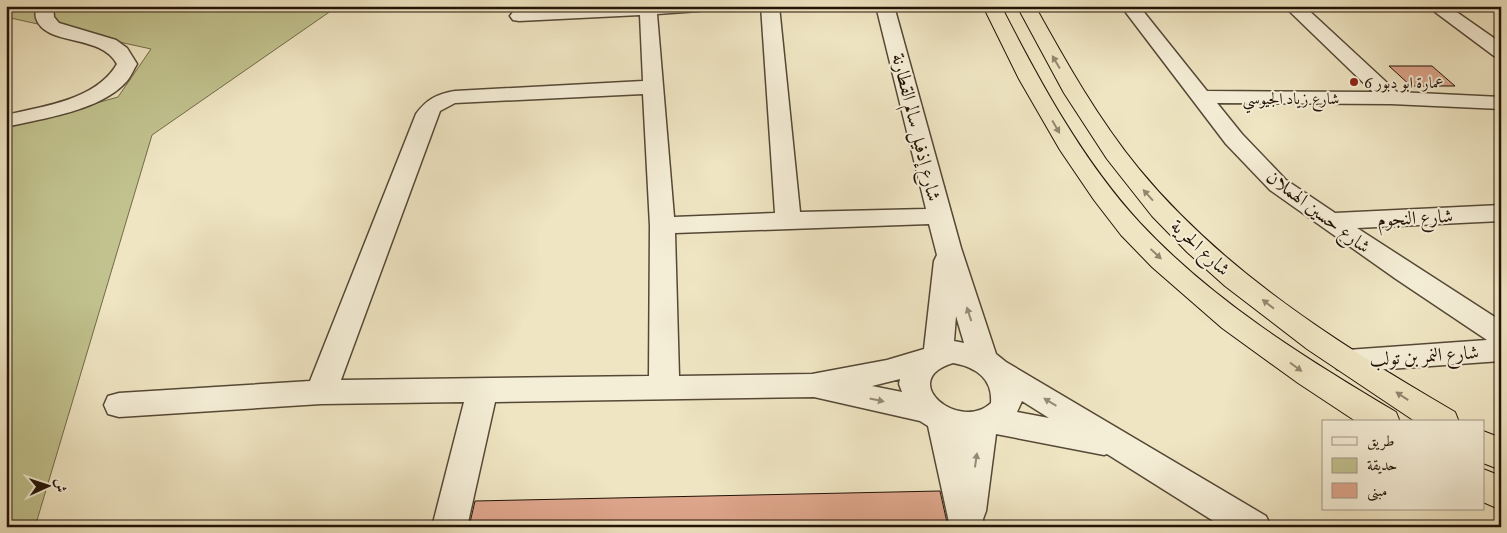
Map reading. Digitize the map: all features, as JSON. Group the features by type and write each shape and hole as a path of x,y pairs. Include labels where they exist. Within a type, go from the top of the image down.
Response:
{"highway":[{"name":"شارع الحرية","path":"992,6 1021,66 1061,135 1103,196 1137,236 1189,285 1241,326 1310,377 1381,420"},
{"name":"شارع الحرية","path":"1026,6 1053,58 1087,113 1130,174 1171,220 1226,271 1285,317 1347,361 1440,420"},
{"path":"1484,446 1501,456"},
{"path":"1484,485 1501,494"}],"street":[{"path":"6,121 70,104 100,92 119,79 126,64 122,53 112,44 60,30 46,22 43,14 44,6"},
{"path":"519,16 699,6"},
{"path":"770,6 788,220"},
{"name":"شارع إذفيل سالم القطارنة","path":"885,6 948,248 990,366"},
{"name":"شارع حسين الهملان","path":"1130,6 1200,97 1256,164 1278,185 1404,274 1501,335"},
{"path":"1293,6 1391,98"},
{"path":"1436,6 1501,52"},
{"path":"648,8 662,226 664,386"},
{"path":"321,392 427,114 432,106 442,99 455,97 654,87"},
{"name":"شارع زياد الجيوسي","path":"1200,97 1391,98 1501,103"},
{"path":"662,226 940,216"},
{"name":"شارع النجوم","path":"1329,221 1498,216"},
{"name":"شارع إذفيل سالم القطارنة","path":"932,357 948,248"},
{"name":"شارع النمر بن تولب","path":"1347,361 1501,350"},
{"path":"120,405 321,392 664,386 812,386 887,372 953,352 969,354 990,366 1254,527"},
{"path":"932,357 916,370 913,383 917,397 934,415 967,526"},
{"path":"967,526 987,422 1003,410 1008,398 1005,384 990,366"},
{"path":"812,386 934,415 962,425 987,422 1122,445"},
{"path":"448,527 482,390"}],"green space":[{"path":"6,6 338,6 152,135 35,527 6,527 6,128 118,97 151,49 6,17"}],"building":[{"path":"1389,66 1432,66 1455,86 1411,86"},
{"path":"940,491 948,527 469,527 475,501"}],"place":[{"name":"عمارة ابو دبور 6","path":"1354,82"}]}
